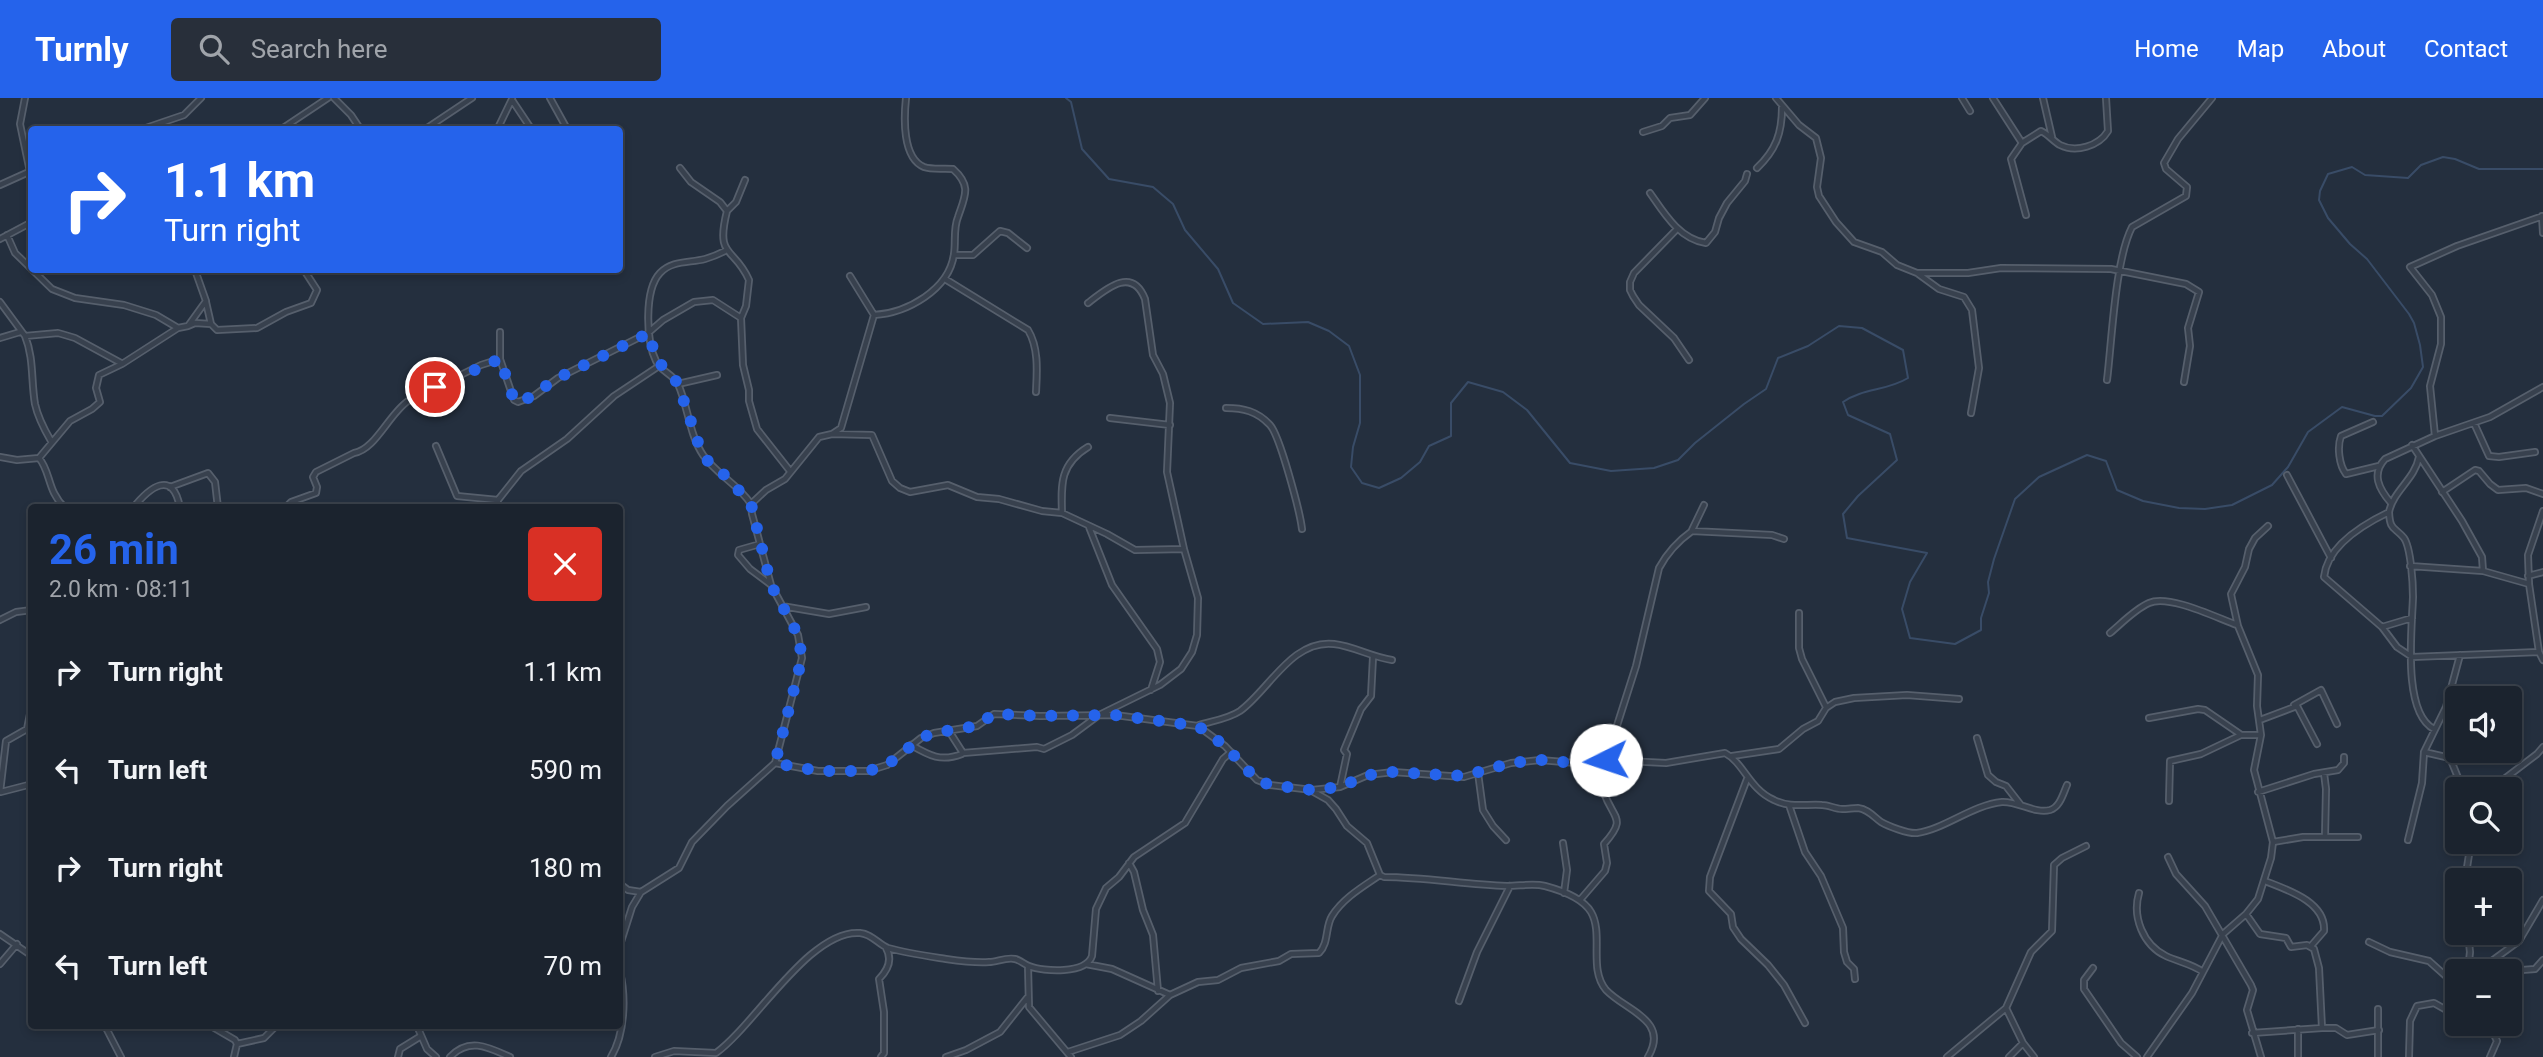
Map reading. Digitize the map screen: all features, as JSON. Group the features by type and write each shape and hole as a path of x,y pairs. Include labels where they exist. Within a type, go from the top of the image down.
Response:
{"street":[{"path":"25,98 20,124 28,159"},
{"path":"152,126 184,115 201,98"},
{"path":"286,126 328,98"},
{"path":"334,98 346,108 358,126"},
{"path":"430,126 472,98"},
{"path":"550,98 565,126"},
{"path":"874,315 905,309 945,279 954,255 954,235 963,206 965,183 953,169 925,167 916,160 909,148 905,120 906,98"},
{"path":"1643,132 1662,126 1670,118 1690,116 1705,98"},
{"path":"1776,98 1782,107 1816,138 1821,158 1817,187 1820,198 1854,242 1877,250 1939,289 1964,297 1972,310 1979,368 1971,413"},
{"path":"1962,98 1970,111"},
{"path":"1993,98 2022,143"},
{"path":"2043,98 2054,141"},
{"path":"2026,215 2011,159 2022,143 2041,131 2054,141 2072,149 2082,148 2104,137 2109,121 2106,98"},
{"path":"2107,380 2120,270 2128,235 2132,227 2186,196 2187,187 2166,169 2164,163 2178,139 2212,98"},
{"path":"499,126 512,99"},
{"path":"512,99 529,126"},
{"path":"1757,168 1778,142 1782,107"},
{"path":"680,169 691,182 720,202 727,211"},
{"path":"0,186 28,173"},
{"path":"1650,192 1677,229 1699,242 1710,241 1719,218 1747,174"},
{"path":"746,180 736,202 727,211 722,234 726,251 740,265 749,280 746,306 741,318 745,378 757,429 790,471"},
{"path":"2435,436 2430,386 2441,344 2441,317 2432,295 2410,267 2542,216 2543,232"},
{"path":"0,239 28,224"},
{"path":"1677,229 1634,273 1630,290 1639,305 1674,338 1689,360"},
{"path":"954,255 973,254 1000,231 1008,233 1027,247"},
{"path":"7,235 15,253 28,266"},
{"path":"623,936 632,907 641,892 680,868 692,842 775,763 802,658 798,635 771,585 751,504 726,476 712,467 701,451 678,384 671,374 659,366 649,333 651,295 661,271 676,263 707,258 726,251"},
{"path":"1917,274 1968,273 2001,268 2120,270 2186,284 2199,292 2188,328 2190,345 2184,382"},
{"path":"36,273 52,289 75,298 124,305 156,315 178,328"},
{"path":"196,273 211,324 217,330 224,331 257,328 286,312 311,303 317,290 306,273"},
{"path":"832,434 841,428 874,315 850,276"},
{"path":"945,279 1028,330 1037,368 1036,392"},
{"path":"911,745 934,757 951,758 963,753 1037,747 1044,749 1072,735 1099,715 1151,690 1181,669 1192,652 1197,635 1198,598 1167,472 1170,403 1163,374 1153,355 1149,316 1142,290 1134,283 1122,283 1107,288 1088,303"},
{"path":"500,332 500,359 514,400 522,402 558,378 649,333 680,308 694,302 713,300 741,318"},
{"path":"188,326 206,301"},
{"path":"0,302 22,334 32,359 36,405 41,423 51,441"},
{"path":"0,457 18,460 39,458 70,421 100,402 96,388 99,375 122,364 178,328 195,323 211,324"},
{"path":"0,338 58,333 122,364"},
{"path":"289,504 316,493 313,477 316,472 361,452 380,433 398,408 435,387 500,359"},
{"path":"497,504 521,471 567,439 614,396 659,366"},
{"path":"678,384 716,375"},
{"path":"2373,422 2341,436 2340,453 2346,474 2379,466 2394,454 2435,436 2474,424 2543,387"},
{"path":"1226,408 1245,408 1273,428 1302,529"},
{"path":"1110,418 1170,425"},
{"path":"2474,424 2489,456 2535,452"},
{"path":"751,504 766,490 779,484 819,437 832,434 872,435 892,481 910,492 948,485 977,497 999,499 1042,512 1062,513 1135,550 1184,549"},
{"path":"436,446 457,496 498,500"},
{"path":"2412,446 2482,556 2483,571"},
{"path":"1062,513 1061,494 1065,469 1087,447"},
{"path":"2419,457 2415,472 2390,503 2389,512 2390,525 2406,542 2410,566 2415,701 2425,725 2434,729"},
{"path":"39,458 44,464 52,490 62,504"},
{"path":"2379,466 2377,481 2390,503"},
{"path":"2442,492 2475,470 2498,489 2526,488 2543,494"},
{"path":"170,487 208,472 215,482 218,504"},
{"path":"2287,475 2330,558"},
{"path":"138,504 154,486 166,485 170,487 180,504"},
{"path":"1606,760 1636,666 1659,568 1672,548 1692,531 1704,505"},
{"path":"2543,511 2528,555 2529,584 2539,652 2543,660"},
{"path":"2389,512 2366,524 2343,544 2330,558 2324,569 2324,577 2382,627 2397,647 2412,657 2539,652"},
{"path":"2147,1057 2192,993 2223,934 2246,914 2258,899 2265,881 2273,842 2254,770 2261,735 2257,706 2258,675 2238,626 2231,594 2245,567 2255,538 2269,526"},
{"path":"1088,527 1112,585 1157,649 1160,662 1151,690"},
{"path":"1692,531 1772,535 1784,540"},
{"path":"760,544 739,550 738,555 750,569 771,585"},
{"path":"2410,566 2483,571 2529,584"},
{"path":"2528,576 2543,572"},
{"path":"2110,633 2142,607 2160,600 2238,626"},
{"path":"781,606 829,614 866,607"},
{"path":"0,620 16,612 28,610"},
{"path":"1799,613 1799,648 1802,659 1826,708"},
{"path":"2382,627 2412,618"},
{"path":"775,763 818,771 868,771 887,765 927,735 976,726 994,714 1132,716 1198,726 1241,710 1292,659 1311,647 1335,644 1373,657 1392,660"},
{"path":"2408,840 2422,783 2424,752 2446,707 2460,655"},
{"path":"1340,787 1347,754 1344,750 1347,739 1361,709 1371,696 1373,657"},
{"path":"2260,720 2321,690 2337,724"},
{"path":"1732,757 1779,749 1802,729 1818,721 1826,708 1835,702 1854,698 1907,695 1959,699"},
{"path":"2294,705 2299,708 2317,744"},
{"path":"2149,718 2204,710 2241,734"},
{"path":"1198,726 1231,752 1252,776 1264,783 1312,790 1340,787 1368,775 1393,772 1456,777 1541,760 1587,764 1606,760 1666,763 1725,753 1732,757 1747,779 1769,798 1789,805 1860,808 1884,824 1916,833 1993,803 2009,802 2038,810 2052,810 2067,785"},
{"path":"28,730 6,741 0,792 28,784"},
{"path":"949,731 963,753"},
{"path":"2169,802 2170,761 2201,754 2241,734 2261,735"},
{"path":"1977,738 1989,775 2006,786 2020,804"},
{"path":"2507,777 2543,747"},
{"path":"1086,964 1092,956 1096,909 1106,888 1119,877 1129,862 1185,823 1223,759 1231,752"},
{"path":"2424,752 2450,758 2458,777"},
{"path":"2258,792 2338,770 2344,764 2344,757"},
{"path":"1580,900 1605,871 1607,863 1604,844 1616,830 1618,823 1604,793 1615,780 1622,762"},
{"path":"1478,773 1483,810 1493,826 1506,839"},
{"path":"2323,773 2326,789 2325,837"},
{"path":"1747,779 1710,877 1709,891 1731,914 1733,927 1741,939 1784,985 1805,1023"},
{"path":"1312,790 1328,800 1347,826 1367,843 1380,875"},
{"path":"1789,805 1805,852 1821,876 1843,928 1844,952 1847,962 1854,969 1855,979"},
{"path":"2273,842 2303,837 2358,837"},
{"path":"1563,843 1567,870 1564,892"},
{"path":"1947,1057 2006,1008 2031,952 2052,931 2054,865 2086,846"},
{"path":"2168,857 2176,874 2205,906 2251,985 2253,990 2246,1010 2261,1057"},
{"path":"1129,862 1153,935 1158,991"},
{"path":"1028,966 1029,1007 1033,1015 1070,1054 1120,1035 1141,1021 1170,995 1198,982 1219,980 1247,966 1279,961 1295,953 1319,953 1324,947 1332,916 1354,893 1380,875 1510,886 1542,885 1580,900 1593,914 1597,958 1604,987 1636,1011 1653,1031 1655,1045 1648,1057"},
{"path":"2246,914 2260,934 2286,938 2291,947 2312,946 2324,931 2320,910 2303,898 2265,881"},
{"path":"623,886 641,892"},
{"path":"1459,1001 1477,952 1510,886"},
{"path":"2139,893 2136,913 2150,943 2166,956 2194,965 2203,972"},
{"path":"2496,959 2519,942 2543,900"},
{"path":"655,1057 674,1051 717,1055 771,998 785,979 822,946 841,935 860,933 886,947 975,962 1012,958 1028,966 1058,971 1086,964 1112,969 1170,995"},
{"path":"0,934 28,953"},
{"path":"2369,942 2390,952 2429,961 2445,975"},
{"path":"0,964 17,944"},
{"path":"2312,946 2319,968 2322,1028"},
{"path":"881,1057 884,1053 884,1012 879,979 887,971 889,957 886,947"},
{"path":"2522,970 2535,969 2543,960"},
{"path":"2093,968 2084,980 2084,989 2121,1043 2137,1057"},
{"path":"946,1057 1000,1032 1028,997"},
{"path":"2409,1057 2410,1021 2417,1006 2434,1003 2445,1009"},
{"path":"2006,1008 2023,1043 2034,1057"},
{"path":"2378,1009 2378,1057"},
{"path":"2252,1033 2336,1028 2347,1035 2379,1030"},
{"path":"107,1029 121,1057"},
{"path":"217,1029 235,1040 237,1044 234,1057"},
{"path":"237,1044 264,1038 273,1029"},
{"path":"419,1029 426,1049 436,1057"},
{"path":"611,1057 620,1029"},
{"path":"2298,1029 2298,1057"},
{"path":"398,1057 400,1049 421,1036"},
{"path":"2490,1057 2495,1048 2496,1037"},
{"path":"2009,1057 2023,1043"},
{"path":"450,1057 462,1047 478,1044 510,1057"}],"waterway":[{"path":"1066,98 1071,102 1082,149 1109,179 1153,187 1173,204 1185,230 1218,269 1233,303 1263,324 1308,322 1329,331 1349,346 1360,375 1360,423 1351,467 1362,483 1379,488 1401,478 1420,462 1429,446 1451,436 1451,403 1468,382 1503,392 1527,410 1570,463 1611,471 1654,468 1678,460 1695,443 1766,389 1778,358 1808,346 1839,326 1862,328 1903,350 1908,378 1843,402 1848,415 1890,434 1897,460 1858,496 1843,514 1847,538 1927,553 1910,582 1902,609 1910,638 1955,644 1981,630 1981,618 1989,593 1988,582 2015,499 2039,477 2087,455 2106,461 2117,490 2143,501 2179,508 2205,509 2232,505 2272,485 2288,467 2308,432 2342,407 2382,416 2411,388 2423,367 2414,323 2367,259 2328,218 2319,200 2328,174 2352,167 2365,175 2408,178 2421,165 2443,157 2479,169 2543,169"}],"route":[{"path":"435,387 500,359 514,400 522,402 558,378 649,333 659,366 671,374 678,384 701,451 712,467 726,476 751,504 771,585 798,635 802,658 775,763 818,771 868,771 887,765 921,738 934,733 976,726 994,714 1115,715 1198,726 1225,746 1257,780 1270,785 1312,790 1340,787 1368,775 1393,772 1456,777 1511,763 1541,760 1587,764 1606,760"}]}
